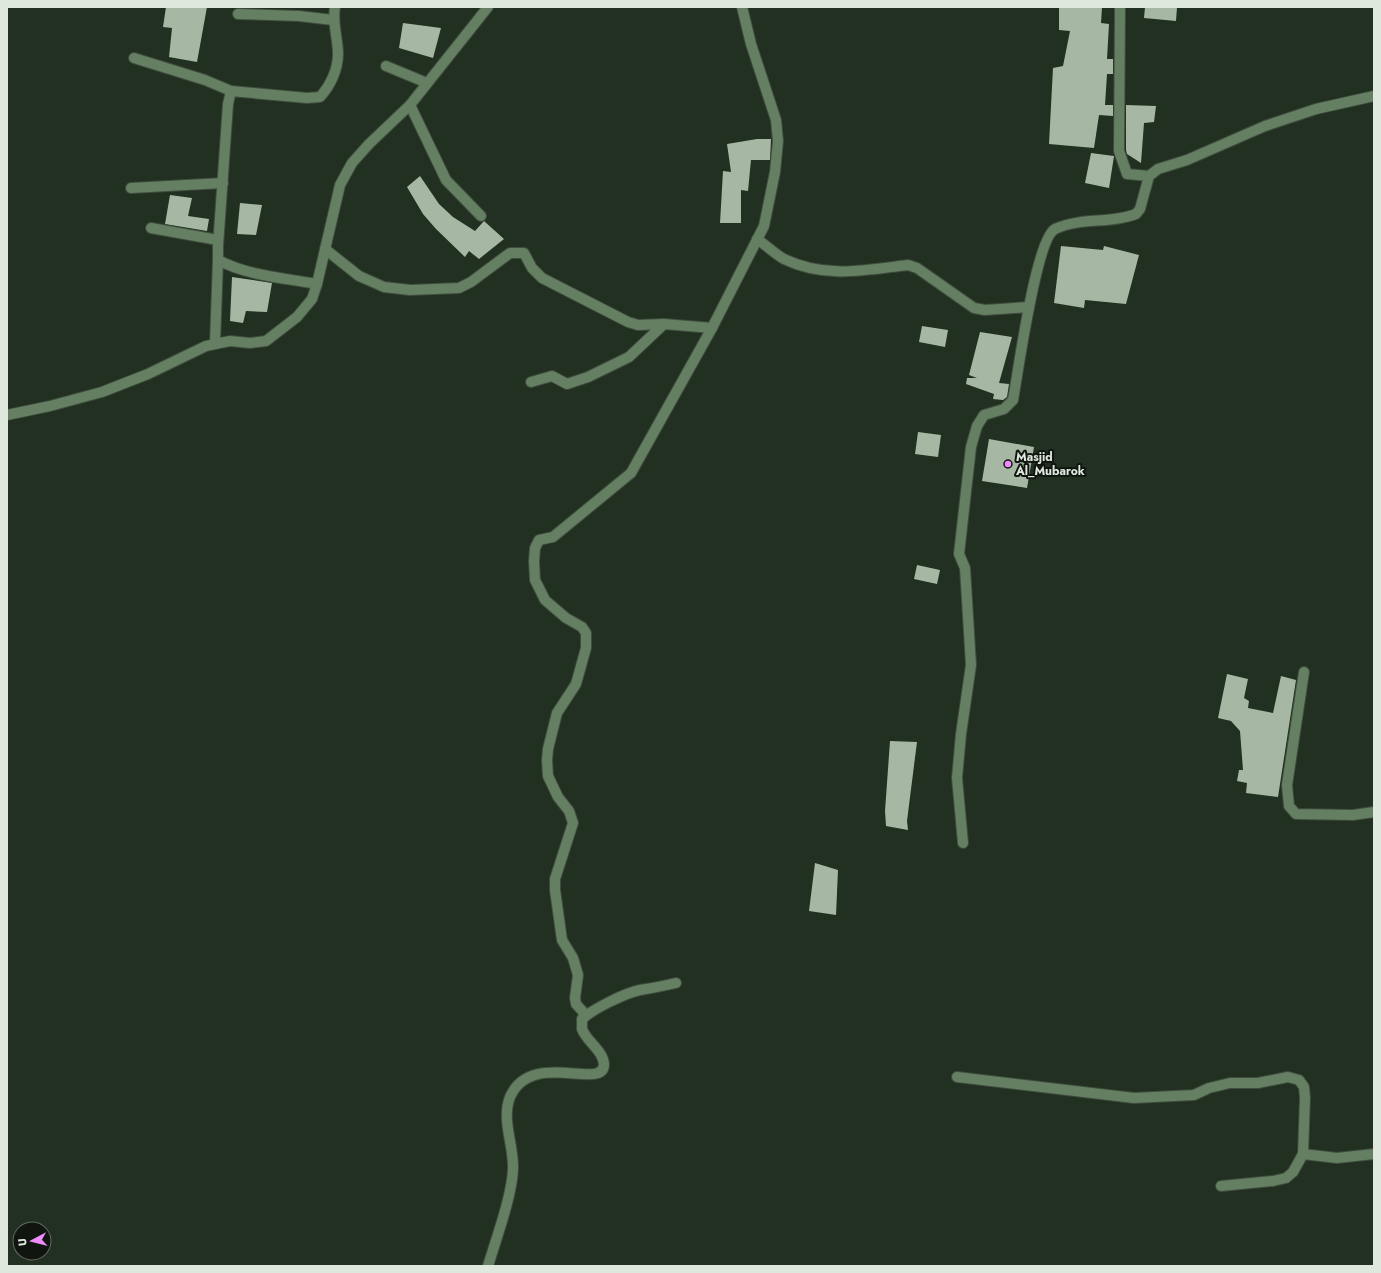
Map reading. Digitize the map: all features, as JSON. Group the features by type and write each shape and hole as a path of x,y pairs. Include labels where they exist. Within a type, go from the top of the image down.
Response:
{"street":[{"path":"134,58 206,80 231,90 307,98 320,97 328,88 338,55 333,20 335,7"},
{"path":"7,415 50,406 102,392 148,374 198,348 215,343 250,343 266,341 297,317 312,299 317,284 340,184 352,163 369,144 410,105 488,7"},
{"path":"586,1015 576,1004 575,998 578,975 573,958 562,940 554,890 555,879 573,823 569,811 558,797 548,776 547,760 548,749 557,713 576,684 586,648 586,633 582,627 566,618 545,600 534,580 535,548 539,540 553,537 631,474 712,328 764,226 775,172 777,134 776,120 751,44 742,7"},
{"path":"1120,7 1119,151 1127,174 1149,176"},
{"path":"238,14 299,16 333,20"},
{"path":"386,66 427,83"},
{"path":"215,343 218,240 228,104 231,90"},
{"path":"963,843 957,778 961,734 971,665 965,568 959,554 960,531 965,511 971,448 977,426 984,415 1004,409 1013,400 1029,307 1045,244 1050,233 1061,227 1136,214 1140,209 1149,176 1158,169 1187,160 1265,126 1316,108 1374,96"},
{"path":"410,105 446,180 481,216"},
{"path":"131,188 222,183"},
{"path":"151,228 218,240"},
{"path":"757,239 783,259 805,267 843,273 908,265 917,268 974,308 986,310 1029,307"},
{"path":"325,250 359,276 384,287 410,290 459,288 471,282 510,253 524,253 532,268 542,278 556,287 628,322 638,325 664,324 712,328"},
{"path":"218,260 242,270 317,284"},
{"path":"531,382 552,376 567,384 588,377 629,357 664,324"},
{"path":"1304,672 1287,785 1289,806 1296,814 1308,816 1353,815 1374,812"},
{"path":"488,1266 511,1184 513,1168 506,1112 511,1096 521,1082 533,1075 547,1071 586,1075 598,1074 603,1069 604,1063 597,1049 582,1029 582,1020 586,1015 621,996 638,990 662,987 676,983"},
{"path":"957,1077 1134,1098 1194,1095 1209,1088 1230,1083 1258,1084 1294,1077 1299,1080 1304,1087 1303,1154 1293,1172 1286,1178 1273,1181 1221,1186"},
{"path":"1303,1154 1337,1158 1374,1154"}],"building":[{"path":"166,7 207,7 197,62 169,57 172,28 163,27"},
{"path":"1059,7 1102,7 1101,23 1109,24 1107,59 1113,59 1113,74 1107,74 1105,105 1113,105 1113,116 1099,115 1094,148 1049,144 1053,68 1063,66 1070,31 1059,30"},
{"path":"1145,7 1177,7 1176,21 1144,18"},
{"path":"403,23 441,28 433,58 399,48"},
{"path":"1126,105 1156,106 1154,122 1144,123 1141,163 1127,154"},
{"path":"757,139 771,139 770,160 751,160 748,191 741,190 741,223 720,223 723,171 731,172 727,144"},
{"path":"1091,153 1114,156 1109,188 1085,183"},
{"path":"420,176 439,204 453,217 475,231 484,221 504,239 479,259 469,251 465,257 423,214 407,187"},
{"path":"170,195 192,198 188,216 209,219 207,231 165,224"},
{"path":"240,203 262,205 256,235 237,234"},
{"path":"1061,246 1103,250 1104,246 1139,255 1126,304 1085,300 1084,308 1054,303"},
{"path":"232,277 272,283 267,312 246,311 243,323 230,321"},
{"path":"922,326 948,330 945,347 919,342"},
{"path":"980,332 1012,337 999,383 1009,384 1007,397 1003,400 993,399 994,394 966,384 967,378 977,378 969,375"},
{"path":"918,432 941,435 938,457 915,454"},
{"name":"Masjid Al_Mubarok","path":"989,439 1034,447 1027,488 982,481"},
{"path":"917,565 940,570 937,584 914,579"},
{"path":"1227,674 1248,679 1244,698 1249,701 1248,708 1273,713 1281,676 1296,680 1278,797 1246,793 1247,783 1237,781 1239,770 1243,770 1240,731 1231,721 1218,718"},
{"path":"890,741 917,742 907,821 908,830 886,826 885,811"},
{"path":"815,863 838,870 836,915 809,911"}],"place":[{"name":"Masjid Al_Mubarok","path":"1008,464"}]}
